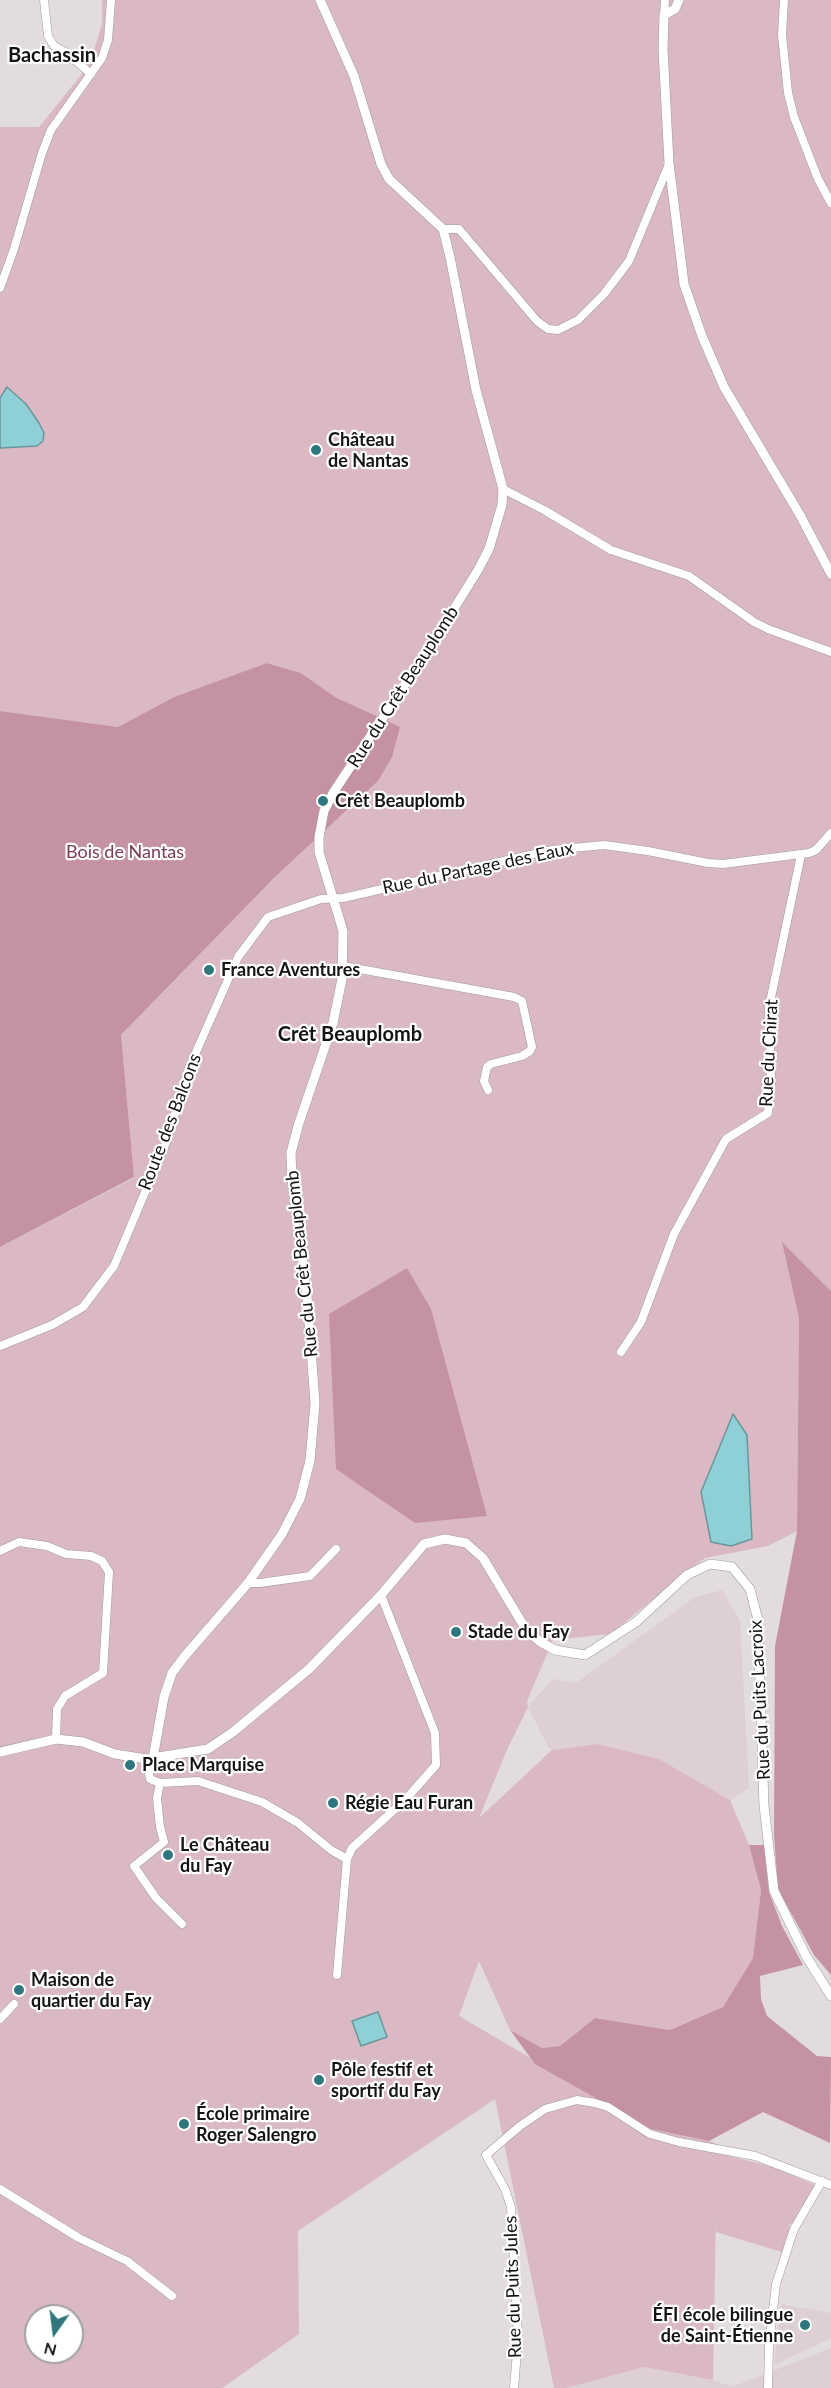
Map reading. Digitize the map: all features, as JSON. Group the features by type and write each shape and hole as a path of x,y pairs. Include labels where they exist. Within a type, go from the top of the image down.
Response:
{"street":[{"path":"44,0 48,36 54,46 68,53 91,74"},
{"path":"0,288 51,130 102,58 108,40 111,0"},
{"path":"320,0 354,76 381,164 389,179 442,229 459,229 537,321 548,329 558,330 578,320 604,294 629,261 669,163"},
{"path":"665,0 663,77 669,163 684,284 702,336 724,387 800,515 831,574"},
{"path":"664,15 675,9 679,0 685,0"},
{"path":"784,0 782,35 788,93 794,117 818,179 831,203"},
{"name":"Rue du Crêt Beauplomb","path":"150,1758 172,1673 248,1583 282,1534 300,1500 310,1461 315,1403 307,1296 291,1153 333,1023 343,966 343,931 320,852 319,837 324,811 333,793 478,570 489,549 497,524 503,489 476,390 450,257 442,229"},
{"path":"503,489 611,550 689,576 754,622 768,629 831,652"},
{"path":"801,855 816,850 831,833"},
{"name":"Rue du Partage des Eaux","path":"334,898 521,856 587,846 622,847 716,864 801,855"},
{"name":"Rue du Chirat","path":"621,1352 641,1322 674,1234 726,1139 768,1113 771,1082 769,1007 801,855"},
{"name":"Route des Balcons","path":"0,1346 71,1316 83,1307 99,1289 122,1249 167,1140 189,1068 238,957 268,917 321,899 334,898"},
{"path":"343,966 514,997 522,1001 532,1047 522,1056 487,1067 484,1080 488,1090"},
{"name":"Rue du Puits Lacroix","path":"56,1739 82,1742 115,1754 150,1758 208,1749 233,1732 309,1669 381,1595 424,1544 445,1539 466,1543 483,1558 525,1628 539,1641 555,1650 585,1655 636,1622 687,1575 710,1564 732,1567 750,1589 758,1620 765,1806 774,1891 806,1956 831,1995"},
{"path":"0,1551 19,1542 46,1546 66,1554 91,1556 102,1561 108,1572 103,1674 65,1696 57,1709 56,1739 0,1752"},
{"path":"248,1583 310,1576 336,1549"},
{"path":"337,1975 347,1859 352,1848 406,1799 436,1765 435,1733 381,1595"},
{"path":"150,1758 150,1779 160,1783 198,1781 262,1802 298,1823 331,1850 347,1859"},
{"path":"160,1783 157,1798 164,1842 134,1866 156,1898 182,1924"},
{"path":"0,2019 14,2004"},
{"name":"Rue du Puits Jules","path":"514,2388 518,2340 511,2207 505,2189 486,2155 520,2126 545,2109 577,2100 608,2107 650,2134 679,2142 755,2156 822,2181"},
{"path":"768,2388 769,2344 776,2284 794,2229 822,2181 831,2185"},
{"path":"0,2189 79,2238 127,2261 172,2296"}],"shaded area":[{"path":"102,0 831,0 831,1291 783,1243 799,1318 797,1531 768,1546 705,1558 610,1634 553,1640 527,1701 528,1707 506,1752 479,1818 552,1750 598,1744 659,1759 730,1800 749,1845 761,1890 753,1958 723,2007 670,2030 595,2018 560,2046 542,2048 510,2030 479,1961 459,2016 651,2129 709,2141 722,2146 721,2154 773,2167 815,2185 796,2220 789,2225 791,2230 782,2252 716,2232 716,2215 713,2380 644,2367 566,2388 554,2388 495,2099 298,2231 299,2334 222,2388 0,2388 0,1247 134,1178 121,1035 274,878 378,781 400,728 335,697 301,673 268,663 174,697 118,727 0,711 0,127 39,127 82,74 94,50 102,24"},
{"path":"722,1590 740,1621 749,1788 730,1800 659,1759 598,1744 552,1750 548,1747 528,1707 553,1679 576,1683 695,1597"},
{"name":"ÉFI école bilingue de Saint-Étienne","path":"781,2304 831,2313 831,2338 774,2365"},
{"path":"831,2348 831,2388 566,2388 644,2367 713,2380 732,2387"}],"green space":[{"name":"Bois de Nantas","path":"267,663 301,673 335,697 400,727 392,757 378,781 274,878 121,1035 134,1177 0,1247 0,711 118,727 174,697"},
{"path":"782,1242 831,1291 831,1975 814,1955 778,1889 774,1835 775,1646 797,1531 799,1318"},
{"path":"407,1268 431,1309 487,1516 415,1523 336,1469 329,1314"},
{"path":"749,1845 764,1845 769,1892 782,1926 803,1965 760,1976 761,1999 767,2016 817,2056 831,2057 830,2143 763,2112 709,2141 651,2129 535,2064 510,2030 542,2048 560,2046 595,2018 670,2030 723,2007 753,1958 761,1890"}],"water":[{"path":"7,387 26,404 39,423 44,433 43,441 37,446 0,448 0,398"},
{"path":"733,1414 747,1435 752,1539 731,1546 711,1542 701,1492"},
{"path":"378,2012 387,2037 361,2046 352,2021"}],"place":[{"name":"Château de Nantas","path":"316,450"},
{"name":"Crêt Beauplomb","path":"323,801"},
{"name":"France Aventures","path":"209,970"},
{"name":"Stade du Fay","path":"456,1632"},
{"name":"Place Marquise","path":"130,1765"},
{"name":"Régie Eau Furan","path":"333,1803"},
{"name":"Le Château du Fay","path":"168,1855"},
{"name":"Maison de quartier du Fay","path":"19,1990"},
{"name":"Pôle festif et sportif du Fay","path":"319,2080"},
{"name":"École primaire Roger Salengro","path":"184,2124"},
{"name":"ÉFI école bilingue de Saint-Étienne","path":"805,2325"}],"district":[{"name":"Bachassin","path":"52,56"},
{"name":"Crêt Beauplomb","path":"350,1035"}]}
